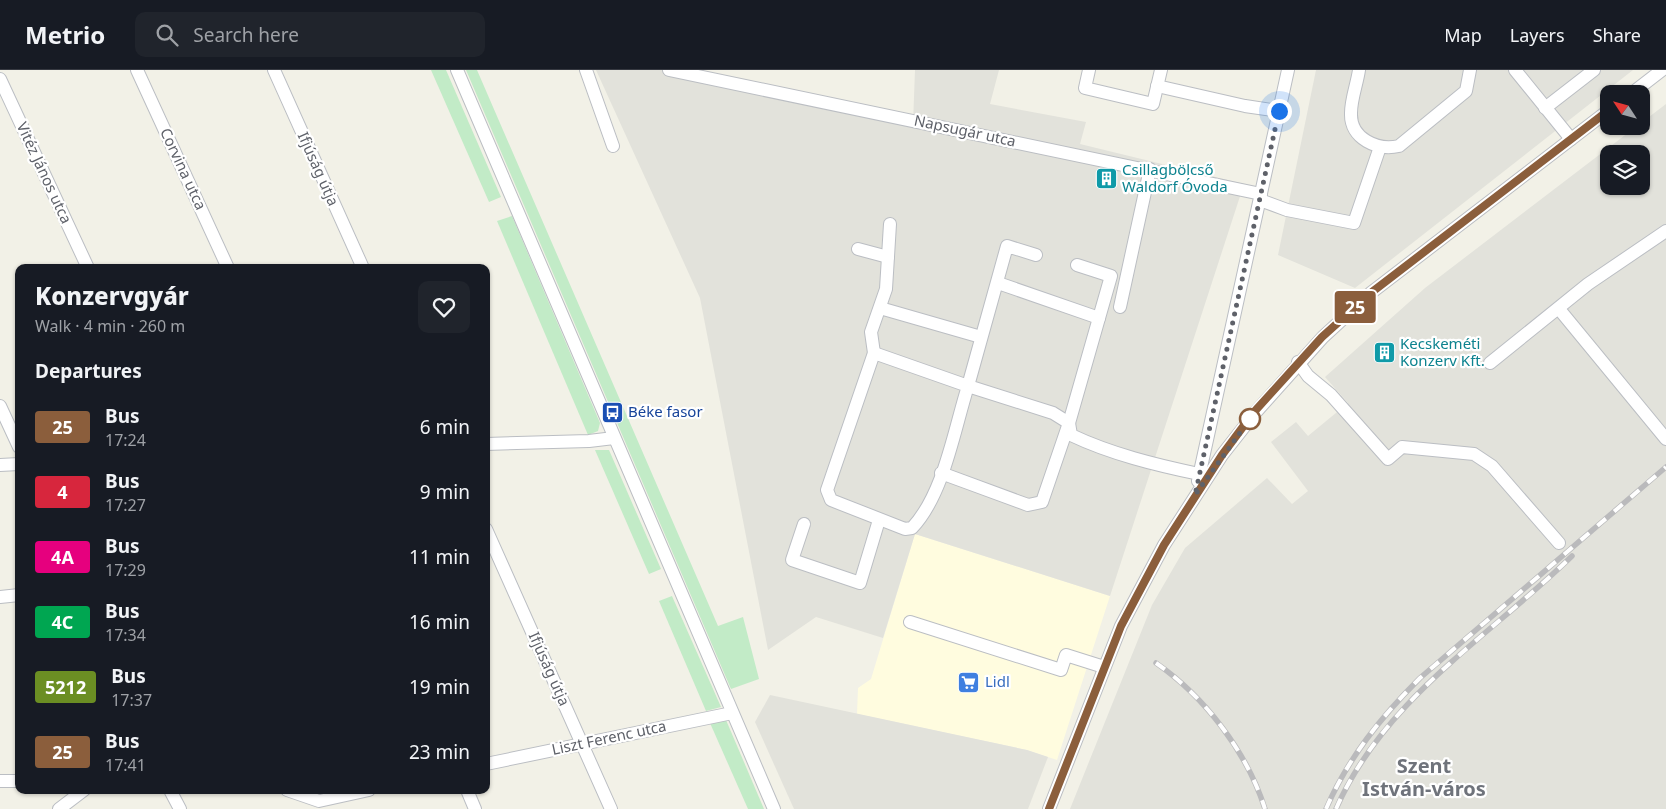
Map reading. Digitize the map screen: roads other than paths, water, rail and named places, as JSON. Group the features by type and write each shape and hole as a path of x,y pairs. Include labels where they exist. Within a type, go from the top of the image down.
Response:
{"street":[{"name":"Corvina utca","path":"138,70 226,264"},
{"name":"Ifjúság útja","path":"274,70 361,264"},
{"path":"456,70 774,809"},
{"path":"586,70 613,146"},
{"name":"Napsugár utca","path":"669,70 1150,169 1260,197 1287,210 1354,223 1380,147"},
{"path":"1089,70 1085,88 1153,104 1161,70"},
{"path":"1195,495 1288,70"},
{"path":"1359,70 1350,113 1353,126 1370,144 1380,147 1399,146 1466,92 1470,70"},
{"path":"1515,70 1572,139"},
{"path":"1545,108 1594,70"},
{"path":"1643,85 1662,70"},
{"name":"Vitéz János utca","path":"0,79 86,264"},
{"path":"1157,86 1245,106 1279,111"},
{"path":"1049,809 1121,626 1164,545 1195,495 1254,412 1298,362 1372,292 1600,117"},
{"path":"1120,307 1150,169"},
{"path":"890,224 886,289 871,332 874,353 827,490 828,496 834,503 905,529 912,528 928,508 941,473 998,283 1007,246 1036,255"},
{"path":"1490,363 1588,284 1666,231"},
{"path":"858,249 888,258"},
{"path":"941,473 1028,505 1042,502 1069,422 1111,276 1077,265"},
{"path":"998,283 1099,318"},
{"path":"880,308 982,337"},
{"path":"1559,309 1666,439"},
{"path":"874,353 1053,414 1069,422"},
{"path":"1298,362 1308,376 1331,395 1388,459 1402,447 1474,454 1492,466 1559,543"},
{"path":"0,406 15,438"},
{"path":"1069,422 1071,435 1088,443 1161,466 1199,474"},
{"path":"490,444 589,441 614,438"},
{"path":"0,465 15,464"},
{"path":"804,524 792,560 860,583 880,520"},
{"name":"Ifjúság útja","path":"490,538 611,809"},
{"path":"0,597 15,595"},
{"path":"910,622 1061,670 1066,655 1104,668"},
{"name":"Liszt Ferenc utca","path":"490,763 732,713"},
{"path":"0,781 15,781"},
{"path":"59,809 79,794"},
{"path":"172,794 180,809"},
{"path":"301,794 322,800 350,794"},
{"path":"469,794 475,809"}],"railway":[{"path":"1326,809 1344,772 1355,755 1379,723 1420,678 1666,467"},
{"path":"1336,809 1357,770 1381,734 1410,702 1441,672 1572,556"},
{"path":"1156,663 1191,692 1222,727 1247,767 1265,809"}],"place":[{"name":"Csillagbölcső Waldorf Óvoda","path":"1106,179"},
{"name":"Kecskeméti Konzerv Kft.","path":"1384,353"},
{"name":"Béke fasor","path":"612,412"},
{"name":"Lidl","path":"969,682"}],"district":[{"name":"Szent István-város","path":"1424,778"}]}
